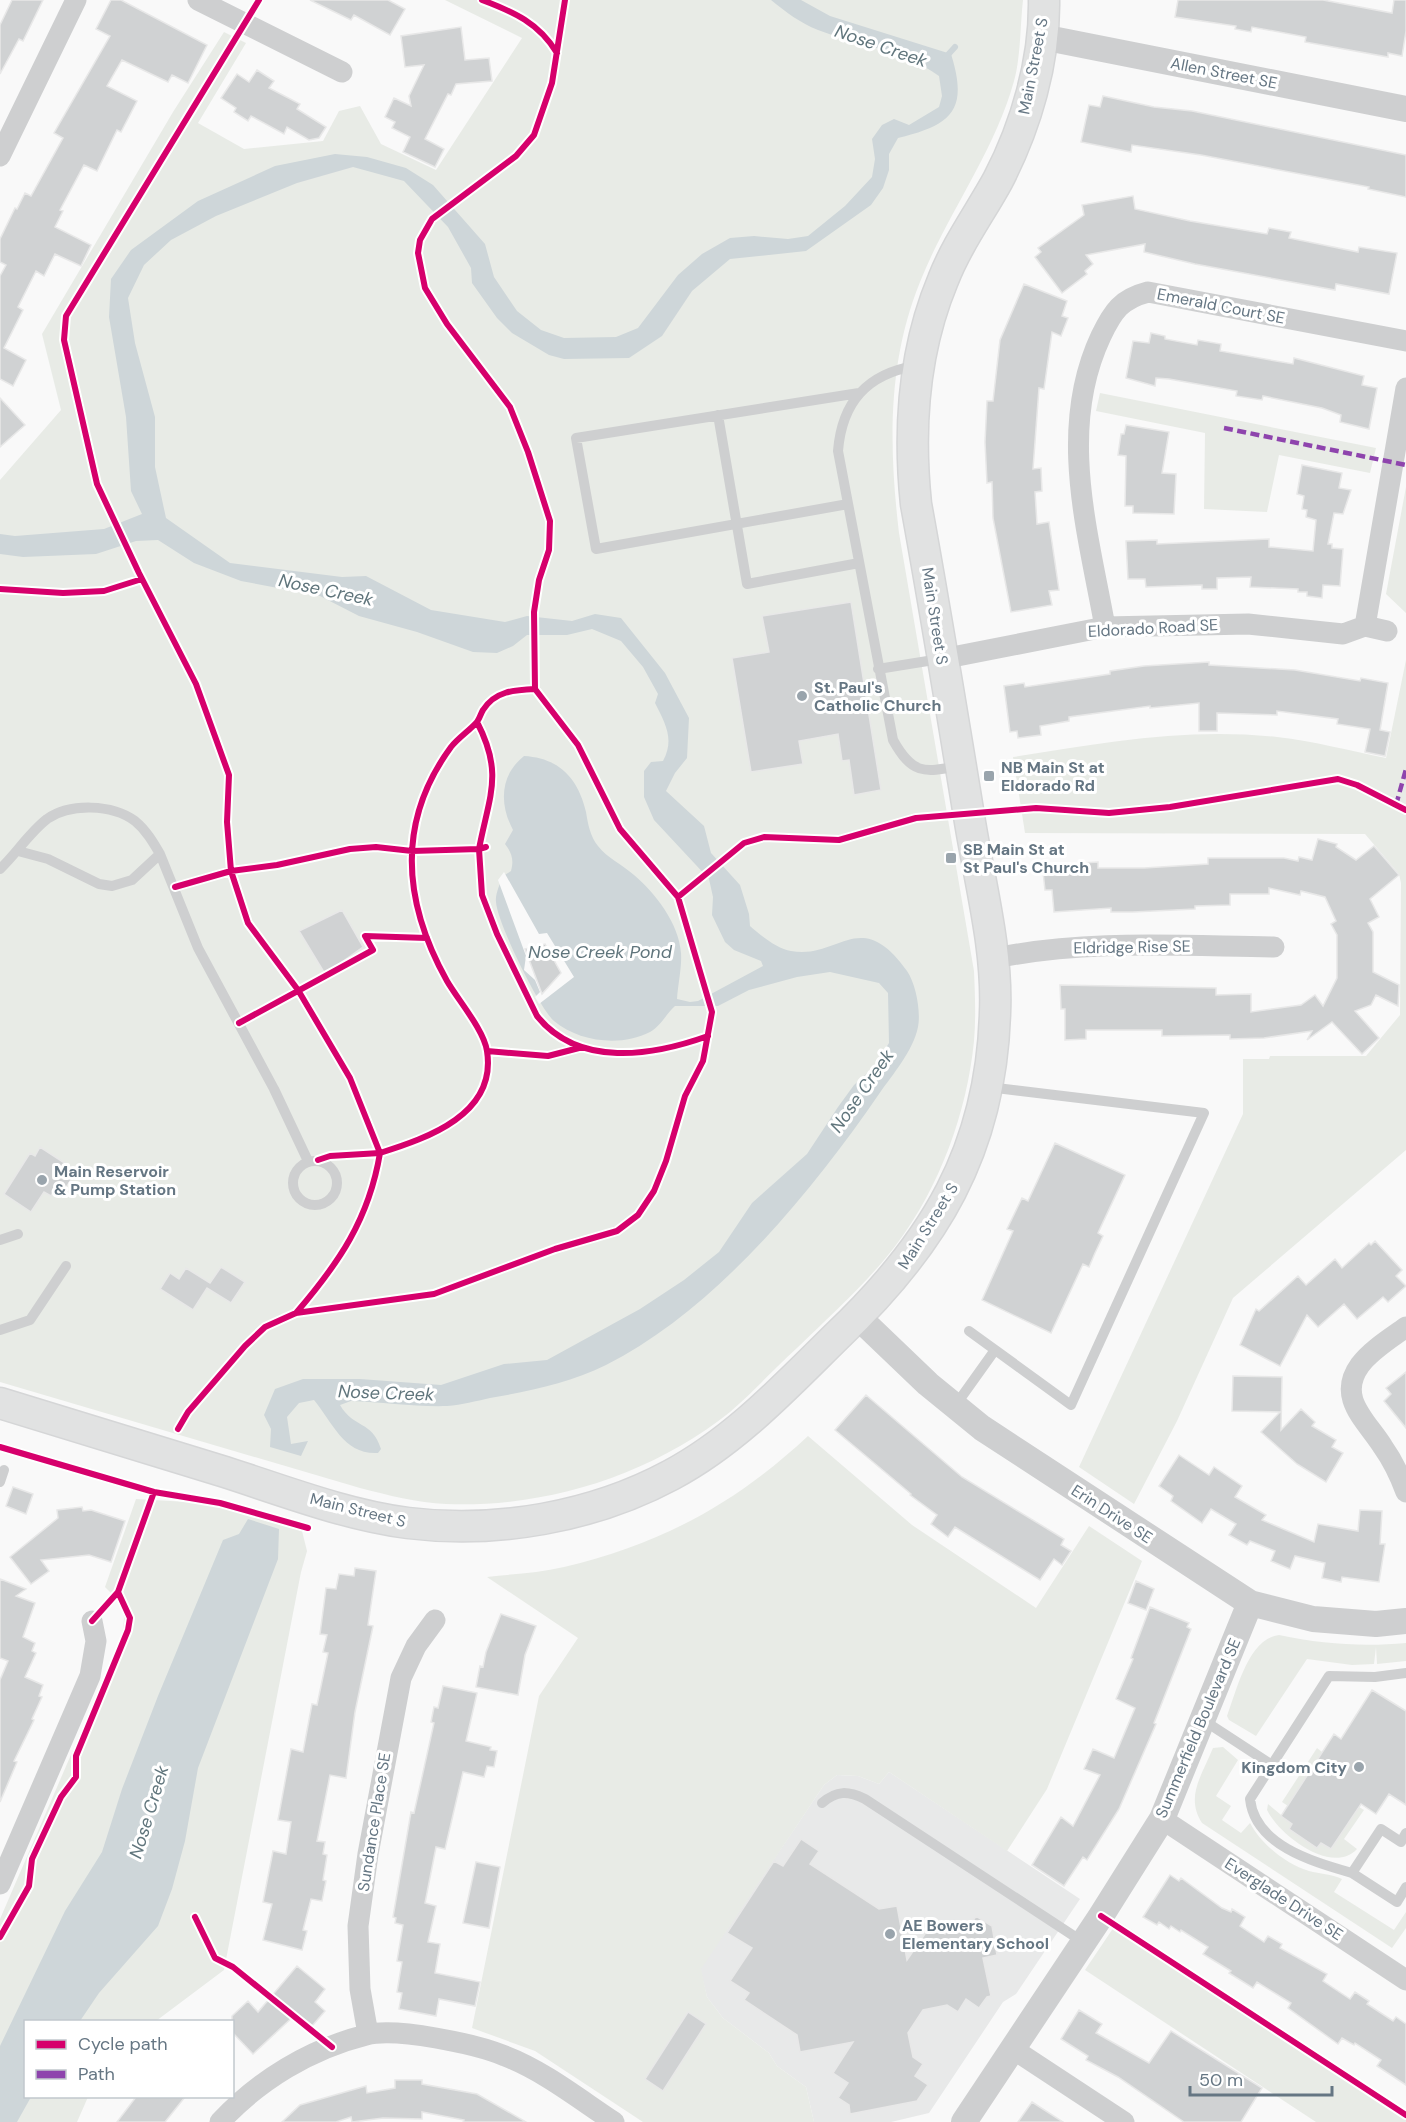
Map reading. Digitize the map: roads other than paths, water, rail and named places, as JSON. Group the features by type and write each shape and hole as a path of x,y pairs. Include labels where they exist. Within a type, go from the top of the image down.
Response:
{"main road":[{"name":"Main Street S","path":"0,1403 344,1509 406,1523 461,1526 522,1522 568,1513 621,1497 672,1475 745,1423 858,1317 915,1253 952,1192 973,1142 988,1087 996,1011 992,959 916,504 911,456 913,400 918,365 931,310 943,278 958,246 997,180 1026,115 1042,37 1044,0"}],"street":[{"path":"0,156 76,0"},
{"path":"198,0 342,72"},
{"name":"Allen Street SE","path":"1042,37 1406,108"},
{"name":"Emerald Court SE","path":"1105,627 1077,463 1079,417 1094,351 1117,308 1130,296 1148,292 1406,341"},
{"path":"1365,626 1406,388"},
{"name":"Eldorado Road SE","path":"942,659 1105,627 1248,624 1343,634 1365,626 1387,631"},
{"name":"Eldridge Rise SE","path":"992,959 1033,951 1094,946 1274,947"},
{"name":"Erin Drive SE","path":"858,1317 885,1346 954,1407 1025,1458 1250,1603 1313,1619 1376,1624 1406,1621"},
{"path":"1405,1486 1375,1433 1356,1412 1352,1388 1360,1364 1406,1326"},
{"name":"Summerfield Boulevard SE","path":"964,2122 1084,1942 1162,1818 1250,1603"},
{"name":"Sundance Place SE","path":"368,2034 360,1989 358,1926 368,1854 401,1678 416,1646 435,1620"},
{"path":"0,1884 90,1676 96,1641 92,1621"},
{"name":"Everglade Drive SE","path":"1162,1818 1406,1980"},
{"path":"220,2122 243,2097 273,2075 312,2055 368,2034 422,2036 466,2044 506,2056 542,2075 614,2122"},
{"path":"1012,2049 1117,2120"}],"lane":[{"path":"918,365 890,370 859,393 840,430 838,451 891,731 901,754 916,766 929,772 961,765"},
{"path":"848,504 596,549 576,438 859,393"},
{"path":"718,415 747,584 859,563"},
{"path":"878,669 942,659"},
{"path":"0,869 49,818 77,808 87,808 105,810 134,820 151,838 160,854 198,948 274,1089 308,1161"},
{"path":"18,851 48,859 99,884 112,886 132,880 160,854"},
{"path":"969,1331 1071,1406 1204,1113 988,1087"},
{"path":"308,1161 326,1163 336,1174 335,1193 324,1203 308,1204 301,1200 293,1187 296,1172 308,1161"},
{"path":"0,1240 18,1234"},
{"path":"0,1330 30,1320 66,1266"},
{"path":"954,1407 995,1350"},
{"path":"0,1482 4,1470"},
{"path":"1406,1674 1375,1677 1329,1676 1250,1799 1251,1812 1260,1824 1277,1842 1303,1859 1352,1873 1397,1902 1406,1887"},
{"path":"1202,1720 1272,1765"},
{"path":"822,1803 832,1794 843,1792 866,1799 1084,1942"},
{"path":"1352,1873 1381,1829 1404,1840"}],"water":[{"path":"771,0 801,0 830,16 951,54 958,89 956,102 943,121 898,138 889,154 889,170 883,188 871,205 806,251 730,259 692,291 662,336 629,358 564,359 549,355 512,333 497,318 472,283 471,268 448,227 404,181 353,167 297,183 216,216 171,240 144,265 128,298 135,343 155,417 155,467 166,518 230,563 342,577 366,576 431,610 505,622 527,616 572,621 595,614 621,618 665,673 689,718 687,758 675,773 666,791 704,826 711,853 740,885 749,914 750,926 775,945 791,951 808,952 862,938 876,941 890,952 907,971 913,983 918,1006 918,1027 907,1053 823,1170 758,1246 722,1281 646,1342 606,1365 564,1382 464,1404 423,1406 351,1401 340,1405 345,1413 373,1433 381,1449 378,1453 356,1449 348,1443 340,1436 314,1400 299,1403 287,1417 291,1444 308,1441 301,1456 270,1447 271,1429 264,1415 275,1389 303,1379 360,1379 441,1385 504,1364 547,1360 640,1309 684,1280 719,1252 752,1203 807,1154 854,1085 874,1067 889,1043 888,993 879,983 830,972 797,977 749,990 718,1006 675,1006 650,1032 639,1037 613,1041 575,1034 554,1021 547,1013 529,983 511,945 496,902 503,876 511,871 512,863 511,854 505,844 513,830 505,810 504,790 510,772 524,756 547,761 565,772 578,789 595,842 606,854 642,882 665,910 676,931 681,953 677,999 698,1001 763,966 761,961 734,950 725,942 712,915 713,897 709,879 654,820 644,797 644,771 651,762 663,761 667,753 667,731 655,703 658,694 643,667 621,641 592,629 567,635 527,635 513,646 497,653 473,652 417,632 359,616 320,596 241,581 194,563 158,540 136,541 96,554 23,557 0,554 0,534 15,536 104,529 142,514 131,491 126,417 109,317 111,279 131,250 198,201 275,166 335,154 367,157 406,168 433,185 485,244 494,277 517,311 541,330 564,338 616,337 638,328 678,275 702,254 730,238 754,236 788,239 808,236 845,206 872,177 875,159 872,139 882,125 894,119 909,125 939,107 942,96 939,76 895,54 811,27"},
{"name":"Nose Creek","path":"248,1519 279,1529 278,1559 198,1768 185,1841 172,1889 158,1926 99,1993 81,2020 24,2020 24,2098 30,2098 17,2122 0,2122 0,2046 65,1911 102,1852 122,1789 158,1696 223,1540 239,1534"}],"waterway":[{"path":"945,58 955,47"}],"place":[{"name":"St. Paul's Catholic Church","path":"802,696"},
{"name":"NB Main St at Eldorado Rd","path":"989,776"},
{"name":"SB Main St at St Paul's Church","path":"951,858"},
{"name":"Main Reservoir & Pump Station","path":"42,1180"},
{"name":"Kingdom City","path":"1359,1767"},
{"name":"AE Bowers Elementary School","path":"890,1934"}],"water label":[{"name":"Nose Creek Pond","path":"600,952"}]}
